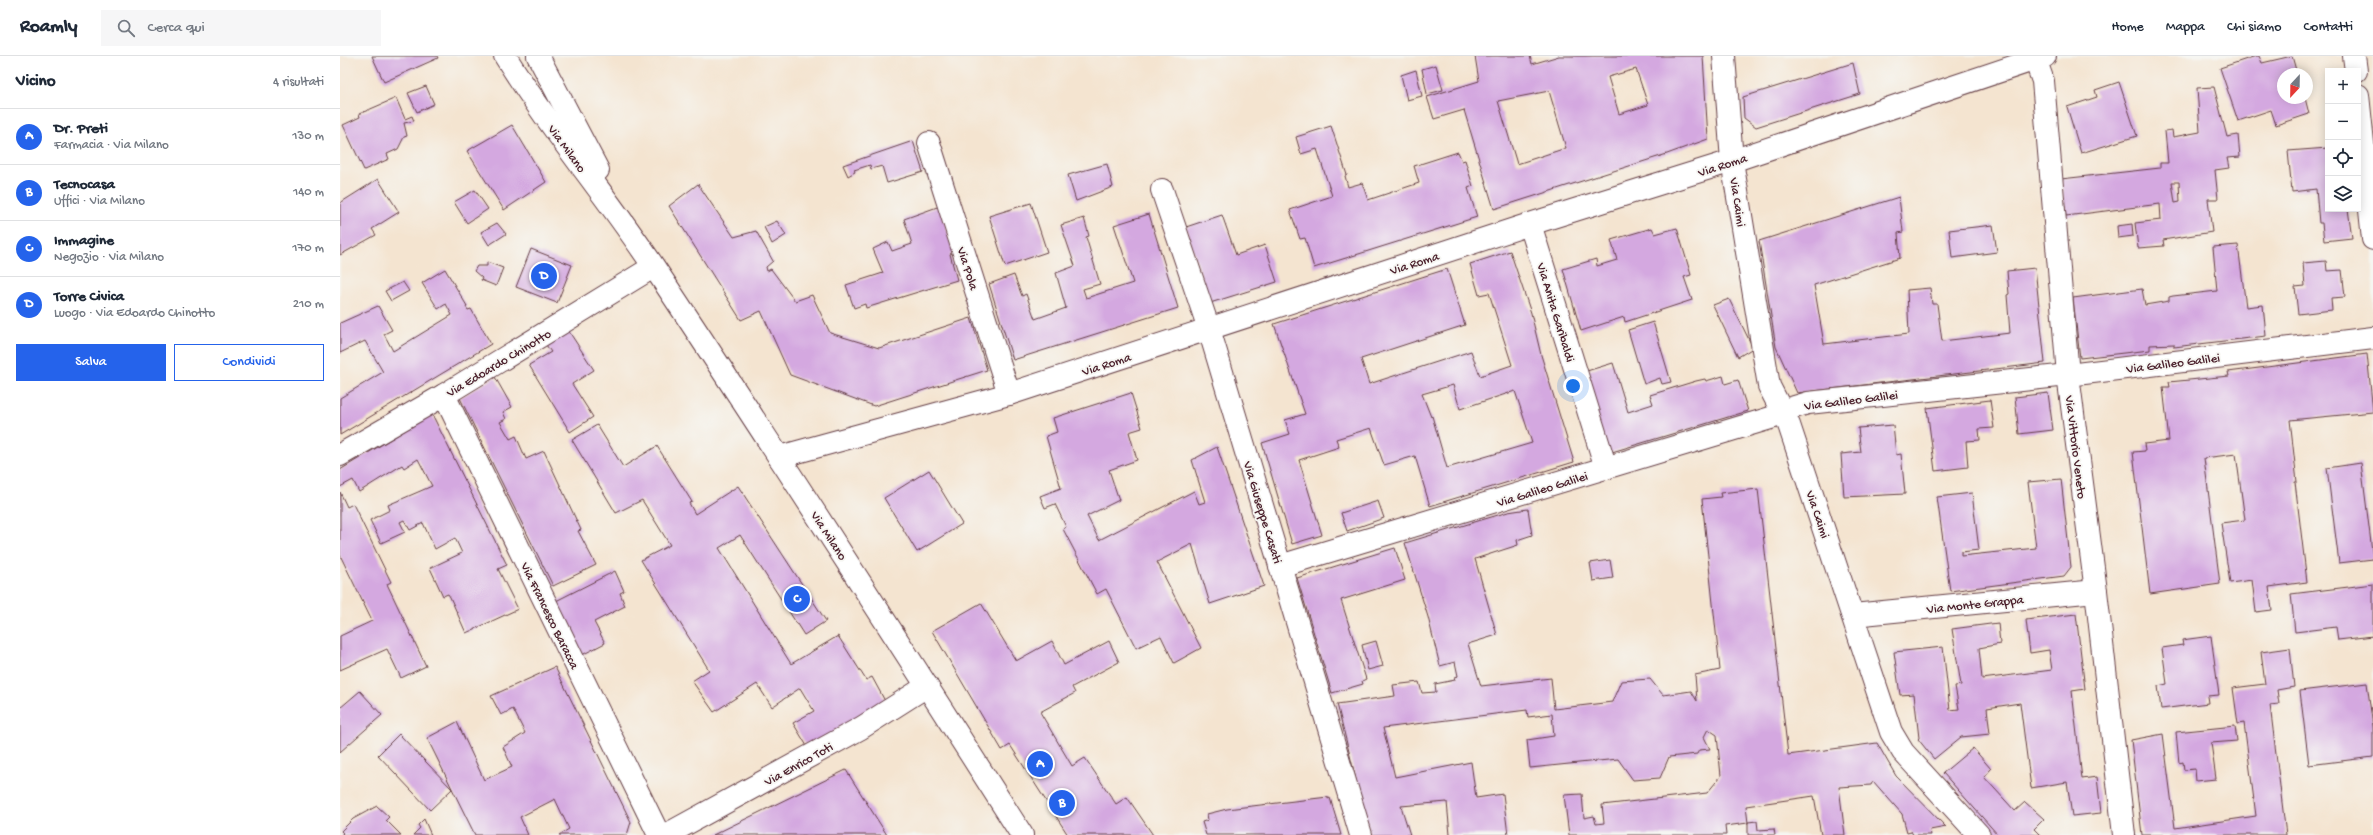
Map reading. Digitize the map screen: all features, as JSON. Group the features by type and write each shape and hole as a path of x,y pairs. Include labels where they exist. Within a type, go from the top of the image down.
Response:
{"street":[{"name":"Via Milano","path":"505,56 526,90 654,267 779,457 1022,835"},
{"name":"Via Milano","path":"538,56 634,238"},
{"name":"Via Caimi","path":"1724,56 1732,161 1769,386 1788,425 1891,732 1903,752 1979,835"},
{"path":"2354,56 2356,68"},
{"name":"Via Roma","path":"779,457 1009,394 1530,224 1732,161 2038,57"},
{"name":"Via Vittorio Veneto","path":"2038,57 2043,81 2068,375 2096,591 2124,835"},
{"path":"2359,104 2373,239"},
{"name":"Via Pola","path":"928,143 1009,394"},
{"name":"Via Giuseppe Casati","path":"1162,190 1209,329 1361,835"},
{"name":"Via Anita Garibaldi","path":"1530,224 1606,468"},
{"name":"Via Edoardo Chinotto","path":"340,455 444,395 654,267"},
{"name":"Via Galileo Galilei","path":"1280,566 1774,417 1781,411 1808,403 2068,375 2373,338"},
{"name":"Via Francesco Baracca","path":"444,395 659,835"},
{"name":"Via Monte Grappa","path":"1853,615 2096,591"},
{"name":"Via Enrico Toti","path":"666,835 860,728 927,686"}],"building":[{"path":"372,56 437,56 438,58 384,82"},
{"path":"1475,56 1530,56 1532,64 1559,56 1703,56 1708,139 1667,154 1494,209 1464,110 1434,119 1427,97 1479,81","holes":["1636,69 1648,105 1619,114 1608,77","1549,91 1566,148 1517,164 1498,101"]},
{"path":"2256,56 2259,56 2262,63 2292,56 2295,68 2277,68 2277,104 2306,104 2309,114 2276,125 2271,110 2238,121 2220,68"},
{"path":"1853,63 1860,94 1756,127 1744,118 1743,97"},
{"path":"1436,65 1443,90 1427,94 1422,69"},
{"path":"1416,70 1422,96 1407,100 1401,75"},
{"path":"2119,82 2137,136 2081,153 2067,107 2097,97 2095,90"},
{"path":"426,86 434,104 417,112 408,93"},
{"path":"2214,87 2227,137 2238,135 2240,157 2227,158 2229,168 2215,170 2218,199 2208,199 2212,232 2163,240 2164,246 2138,248 2135,223 2161,220 2160,204 2066,216 2061,179 2160,168 2160,163 2168,163 2165,131 2172,130 2173,137 2200,132 2197,88","holes":["2172,182 2179,182 2180,202 2175,203"]},
{"path":"396,98 405,119 412,116 414,121 404,123 407,136 404,137 398,149 387,154 389,159 364,170 343,125 360,117 359,114"},
{"path":"512,125 546,182 504,210 467,151"},
{"path":"1331,126 1347,175 1345,176 1348,187 1362,183 1368,200 1419,183 1414,166 1458,152 1462,161 1465,160 1473,186 1468,188 1477,217 1314,268 1305,238 1300,239 1290,210 1332,196 1317,149 1301,154 1296,137"},
{"path":"913,141 923,172 887,183 882,166 871,169 870,165 854,170 855,172 848,176 843,165"},
{"path":"2325,148 2325,212 2348,212 2352,238 2324,241 2322,223 2319,223 2316,189 2292,192 2288,151"},
{"path":"1107,164 1113,187 1076,201 1068,175"},
{"path":"378,179 399,212 372,229 376,235 340,255 340,203"},
{"path":"698,184 734,237 756,231 773,261 766,267 767,271 771,269 795,301 812,295 830,333 879,348 971,318 987,370 874,406 790,375 761,311 741,320 669,206"},
{"path":"475,190 488,209 467,223 454,202"},
{"path":"1899,197 1903,232 1898,233 1900,258 1814,285 1824,344 1909,334 1907,290 1930,288 1932,304 1937,304 1942,341 2010,333 2007,271 2035,268 2045,363 1797,393 1776,347 1759,241"},
{"path":"1031,203 1047,252 1005,266 989,216"},
{"path":"940,206 954,252 950,254 957,280 866,308 865,304 854,308 846,285 883,273 873,249 888,242 892,251 912,244 904,219"},
{"path":"1149,214 1178,308 1013,360 989,284 1014,275 1022,296 1026,294 1035,319 1066,308 1056,273 1075,266 1061,225 1084,218 1089,236 1086,237 1100,284 1083,289 1086,298 1133,283 1114,225"},
{"path":"1222,215 1236,255 1265,245 1277,282 1210,303 1186,227"},
{"path":"777,221 786,235 772,244 764,227"},
{"path":"497,223 506,234 489,245 481,232"},
{"path":"2132,224 2133,236 2118,238 2117,226"},
{"path":"1993,225 1997,252 1952,258 1949,230"},
{"path":"1652,228 1655,234 1677,228 1691,275 1684,277 1692,300 1625,322 1624,317 1581,331 1563,269 1596,259 1597,266 1617,260 1611,240"},
{"path":"2238,245 2246,307 2263,305 2266,336 2174,347 2174,344 2150,345 2150,350 2080,358 2073,298 2142,289 2145,305 2169,301 2169,297 2173,296 2217,291 2213,247"},
{"path":"531,249 572,265 557,303 516,287"},
{"path":"1510,251 1531,313 1541,355 1574,462 1430,506 1415,456 1384,465 1371,428 1336,439 1339,447 1299,460 1322,535 1292,544 1262,443 1290,434 1285,420 1305,414 1274,324 1447,269 1465,325 1361,359 1369,384 1471,351 1480,376 1512,365 1489,293 1479,295 1470,264","holes":["1453,385 1460,409 1515,391 1532,443 1447,468 1432,416 1431,417 1422,394"]},
{"path":"2326,261 2327,271 2342,270 2345,297 2331,298 2332,310 2298,314 2295,287 2305,286 2303,263"},
{"path":"487,262 503,268 496,286 481,280 482,278 474,271 477,266 487,266"},
{"path":"445,269 467,306 466,307 468,310 471,309 491,344 340,435 340,398 383,372 365,341 340,353 340,323 378,306 392,330 384,334 393,351 452,315 446,304 438,309 422,283"},
{"path":"403,282 409,291 391,301 385,291"},
{"path":"1729,299 1753,348 1738,357 1713,305"},
{"path":"1653,322 1671,382 1662,384 1660,378 1644,384 1628,330"},
{"path":"568,330 594,370 572,384 593,417 570,432 529,365 551,352 546,345"},
{"path":"2367,354 2373,412 2290,420 2297,482 2295,482 2307,582 2269,587 2272,610 2256,612 2252,580 2230,583 2221,523 2245,520 2236,454 2204,458 2220,584 2150,594 2133,452 2145,451 2144,444 2169,441 2163,387 2170,387 2169,382 2229,376 2228,372"},
{"path":"1613,363 1628,412 1653,404 1650,395 1696,381 1705,379 1706,381 1723,376 1725,384 1738,380 1748,411 1602,455 1577,374"},
{"path":"495,377 512,407 503,412 506,419 500,422 510,439 516,436 526,459 544,451 581,530 578,531 596,565 553,586 460,398"},
{"path":"1131,393 1142,428 1129,432 1137,460 1109,470 1119,500 1087,516 1099,540 1194,491 1199,504 1205,502 1192,460 1217,447 1264,586 1210,604 1192,544 1157,562 1201,648 1174,663 1161,636 1136,648 1106,589 1097,594 1063,529 1066,527 1055,504 1045,508 1040,496 1061,488 1046,436 1057,432 1053,418"},
{"path":"2048,393 2053,430 2019,434 2015,397"},
{"path":"1990,400 1994,428 1979,429 1980,440 1966,441 1968,467 1935,471 1927,408"},
{"path":"432,414 507,565 498,569 518,609 466,633 450,597 448,594 443,596 430,568 462,553 455,538 435,549 423,523 410,530 404,520 400,522 405,532 381,543 370,520 390,510 388,505 432,486 418,459 404,468 402,465 359,492 353,480 340,487 340,470"},
{"path":"597,425 623,467 657,446 692,502 689,503 695,514 738,486 826,621 804,635 740,535 719,548 791,664 838,636 866,680 872,677 885,701 828,736 807,746 793,723 814,711 800,688 772,707 757,684 714,712 692,681 709,670 641,560 670,545 642,500 616,513 572,440"},
{"path":"1893,425 1896,455 1901,454 1905,494 1844,497 1841,454 1861,452 1858,428"},
{"path":"2361,463 2373,559 2339,563 2327,468"},
{"path":"929,470 962,524 917,552 884,498"},
{"path":"2061,479 2071,567 2064,576 1950,591 1937,497 1972,493 1979,550 1961,552 1961,556 2036,548 2028,482"},
{"path":"1758,489 1788,755 1877,743 1896,776 1946,827 1930,830 1931,835 1913,835 1911,831 1907,832 1902,814 1873,781 1871,785 1839,787 1845,835 1821,835 1814,796 1746,806 1748,823 1725,826 1726,835 1569,835 1564,795 1582,794 1584,818 1594,816 1596,824 1604,823 1602,805 1707,793 1721,776 1717,735 1708,729 1704,737 1710,749 1699,750 1697,754 1669,757 1660,778 1633,780 1618,759 1530,768 1527,740 1554,736 1552,714 1528,717 1527,710 1383,728 1395,777 1471,762 1476,798 1503,794 1508,835 1450,835 1447,802 1401,806 1410,835 1370,835 1337,704 1395,696 1393,685 1419,682 1422,693 1436,692 1435,684 1455,680 1454,677 1458,676 1455,662 1440,666 1428,617 1405,543 1508,512 1528,509 1532,535 1517,540 1518,545 1475,559 1497,635 1468,644 1481,686 1551,678 1554,709 1612,702 1621,681 1650,679 1663,695 1691,691 1697,701 1695,675 1720,670 1702,499 1721,497 1720,493"},
{"path":"340,492 347,507 353,504 391,582 387,584 426,666 401,678 387,649 340,670 340,636 372,621 340,555"},
{"path":"1378,501 1384,518 1347,531 1341,513"},
{"path":"1395,548 1405,580 1341,600 1366,679 1362,681 1363,684 1332,693 1297,578"},
{"path":"1610,560 1613,578 1593,581 1590,563"},
{"path":"615,571 624,591 620,593 625,606 594,622 605,643 582,655 556,601"},
{"path":"2373,584 2373,636 2338,640 2336,627 2295,632 2291,594"},
{"path":"981,603 1016,661 1052,641 1064,665 1109,641 1119,662 1072,687 1075,693 1040,712 1072,766 1085,758 1116,804 1127,797 1153,835 1068,835 1010,745 1002,750 932,631"},
{"path":"2076,614 2085,689 2072,691 2082,779 2097,777 2101,813 2072,816 2067,782 2031,788 2020,703 1987,708 1990,734 1961,737 1934,759 1918,739 1914,694 1900,695 1894,652 1943,647 1950,710 1959,709 1955,686 1961,685 1952,629 1998,623 2000,644 1979,648 1982,679 2052,670 2049,650 2030,653 2026,620"},
{"path":"2211,636 2219,695 2207,696 2208,703 2161,709 2158,686 2167,684 2162,648 2183,645 2182,640"},
{"path":"1376,641 1383,666 1368,670 1362,645"},
{"path":"2290,648 2294,687 2277,690 2279,704 2270,705 2286,835 2142,835 2131,740 2163,734 2175,828 2256,816 2244,723 2238,724 2233,688 2265,684 2261,652"},
{"path":"555,667 631,822 627,835 559,835 569,829 555,799 520,817 528,835 475,835 427,738 457,722 484,780 512,767 503,747 525,733 513,709 501,715 491,696"},
{"path":"2367,683 2373,727 2373,757 2309,765 2300,691"},
{"path":"360,691 382,715 340,752 340,708"},
{"path":"2235,726 2237,741 2211,743 2216,779 2196,781 2195,769 2184,770 2183,762 2179,763 2176,732"},
{"path":"399,734 452,789 430,810 378,755"},
{"path":"1973,748 1991,769 1984,777 2015,811 2025,802 2044,819 2034,829 2040,835 1998,835 1943,773"},
{"path":"846,770 887,835 713,835"},
{"path":"1328,797 1328,799 1330,798 1341,835 1206,835 1202,822 1208,820 1207,814 1227,809"},
{"path":"377,806 389,817 386,820 401,835 341,835 343,833 341,831 353,819"},
{"path":"424,819 431,835 413,835 420,828 418,825"},
{"path":"1757,821 1758,830 1774,829 1775,835 1748,835 1748,822"}],"place":[{"name":"Torre Civica","path":"544,276"},
{"name":"Immagine","path":"797,599"},
{"name":"Dr. Preti","path":"1040,764"},
{"name":"Tecnocasa","path":"1062,803"}]}
